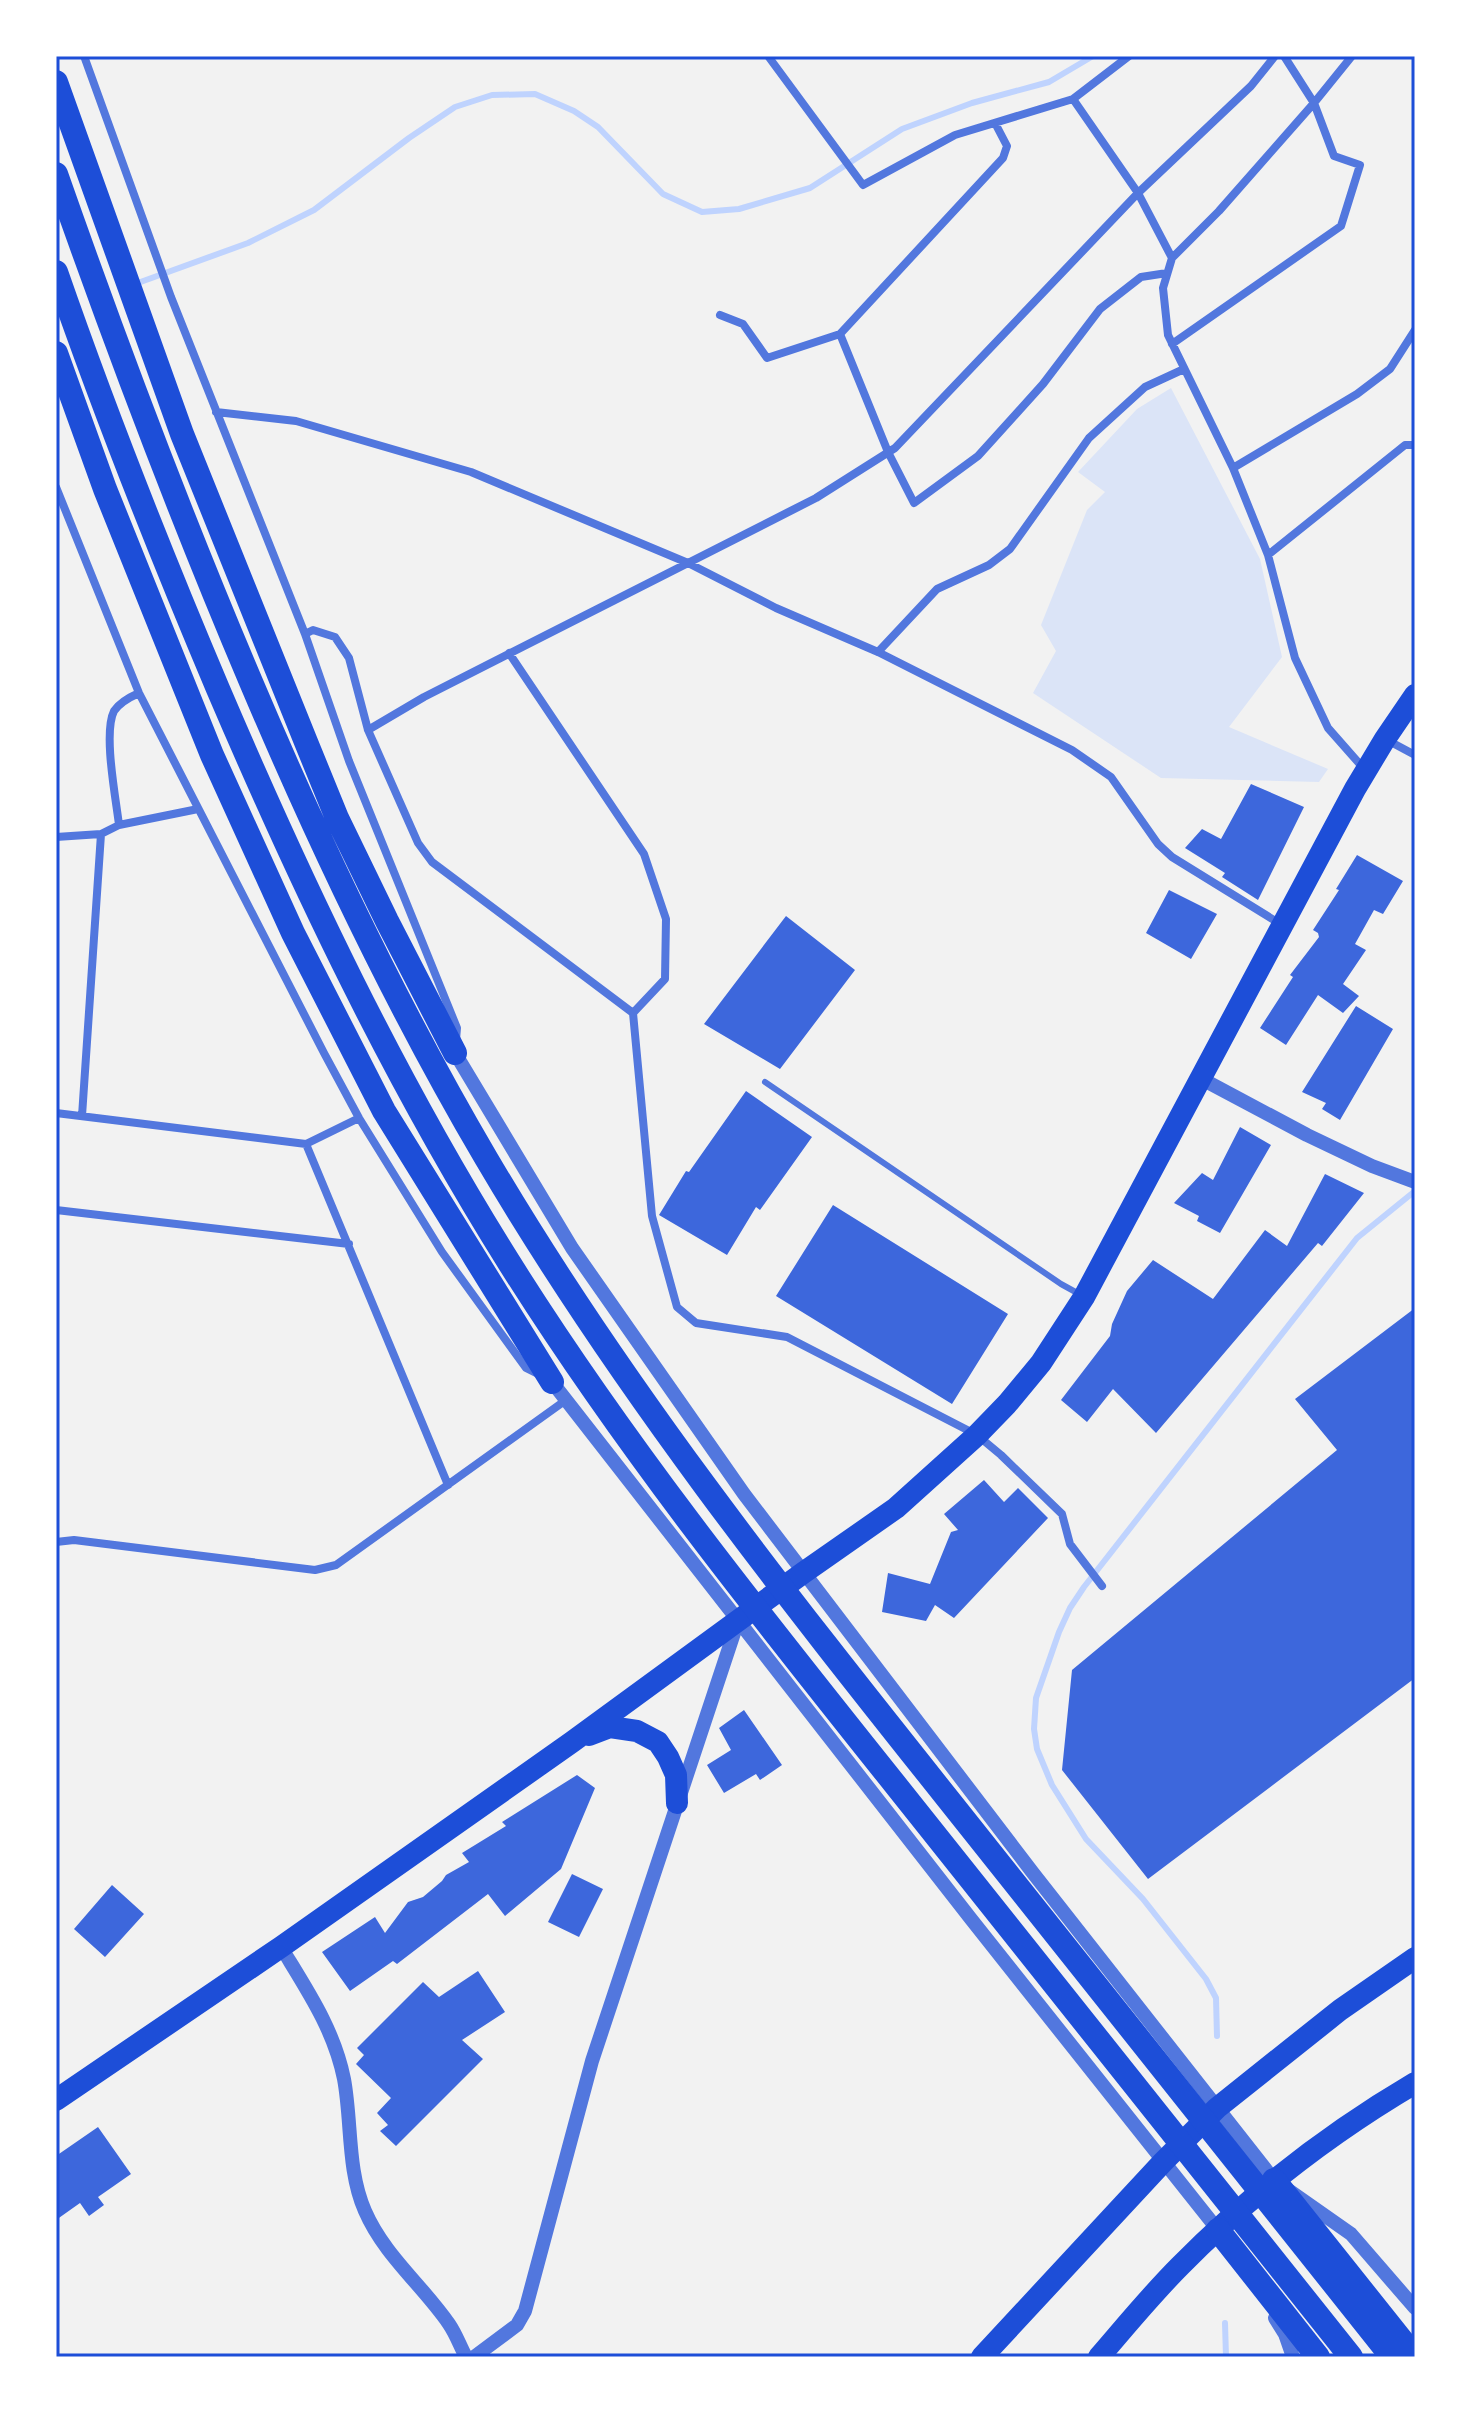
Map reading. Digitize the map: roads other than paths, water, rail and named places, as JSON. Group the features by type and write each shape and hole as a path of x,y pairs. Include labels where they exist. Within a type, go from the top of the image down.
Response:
{"highway":[{"path":"56,82 177,419 337,818 455,1053"},
{"path":"56,174 108,325 201,564 300,799 367,940 430,1060 534,1237 648,1408 810,1625 1392,2357"},
{"path":"56,272 170,576 270,810 338,956 399,1076 509,1262 626,1438 787,1649 1351,2357"},
{"path":"56,353 105,489 212,755 293,933 384,1111 559,1391"},
{"path":"56,2100 281,1947 572,1742 896,1508 1007,1404 1041,1363 1084,1297 1366,771 1415,695"},
{"path":"572,1742 610,1727 637,1731 658,1742 676,1775 677,1803"},
{"path":"982,2357 1217,2108 1340,2010 1415,1958"},
{"path":"1099,2357 1179,2266 1274,2180 1385,2100 1415,2083"},
{"path":"1274,2180 1415,2357"},
{"path":"1218,2230 1318,2357"}],"street":[{"path":"84,56 171,297 305,634 349,761 457,1028 455,1053 572,1248 803,1573 1274,2180 1351,2234 1415,2308"},
{"path":"768,56 863,185 955,135 1073,99 1129,56"},
{"path":"368,730 424,697 816,498 888,452 906,437 1138,193 1251,86 1275,56"},
{"path":"1172,344 1341,226 1360,165 1334,156 1314,103 1284,56"},
{"path":"1352,56 1219,211 1172,258 1163,288 1168,335 1233,468 1268,555 1295,658 1328,728 1366,771"},
{"path":"1073,99 1138,193 1172,258"},
{"path":"720,315 743,324 767,358 840,334 1003,158 1007,146 995,123"},
{"path":"840,334 888,452 914,503 978,456 1043,384 1100,309 1141,277 1167,273"},
{"path":"1233,468 1357,394 1390,369 1415,330"},
{"path":"878,652 937,589 989,565 1010,549 1089,438 1145,387 1184,369"},
{"path":"216,412 296,421 471,472 688,563 776,608 878,652 1072,750 1111,777 1158,844 1172,857 1283,926"},
{"path":"1268,555 1405,445 1415,445"},
{"path":"56,487 139,693 359,1118 442,1252 526,1368 559,1391 1218,2230"},
{"path":"305,634 313,630 335,637 349,658 368,730 418,843 432,862 633,1013 652,1216 677,1307 696,1323 787,1337 977,1435 1062,1514 1070,1544 1099,1584"},
{"path":"509,653 644,854 666,919 665,979 633,1013"},
{"path":"119,825 110,740 111,721 115,710 125,700 139,693"},
{"path":"1385,739 1415,755"},
{"path":"56,837 101,834 119,825 198,809"},
{"path":"82,1116 101,834"},
{"path":"1200,1078 1307,1135 1372,1166 1415,1182"},
{"path":"56,1113 306,1144 359,1118"},
{"path":"306,1144 448,1485"},
{"path":"56,1210 349,1244"},
{"path":"56,1542 74,1540 315,1570 336,1565 448,1485 559,1391"},
{"path":"474,2357 517,2325 525,2311 592,2061 738,1620"},
{"path":"281,1947 336,2044 344,2081 357,2185 364,2209 376,2233 451,2326 466,2357"},
{"path":"1238,2254 1236,2269 1278,2322 1293,2357"}],"lane":[{"path":"765,1082 1084,1297"}],"waterway":[{"path":"135,284 248,243 314,210 455,107 492,95 535,94 574,111 598,127 663,194 702,212 739,209 810,188 902,129 972,103 1049,82 1093,56"},
{"path":"1217,2036 1216,1998 1206,1979 1143,1899 1086,1839 1052,1785 1037,1749 1034,1729 1036,1698 1059,1632 1084,1587 1357,1238 1415,1191"},
{"path":"1225,2323 1226,2357"}]}
